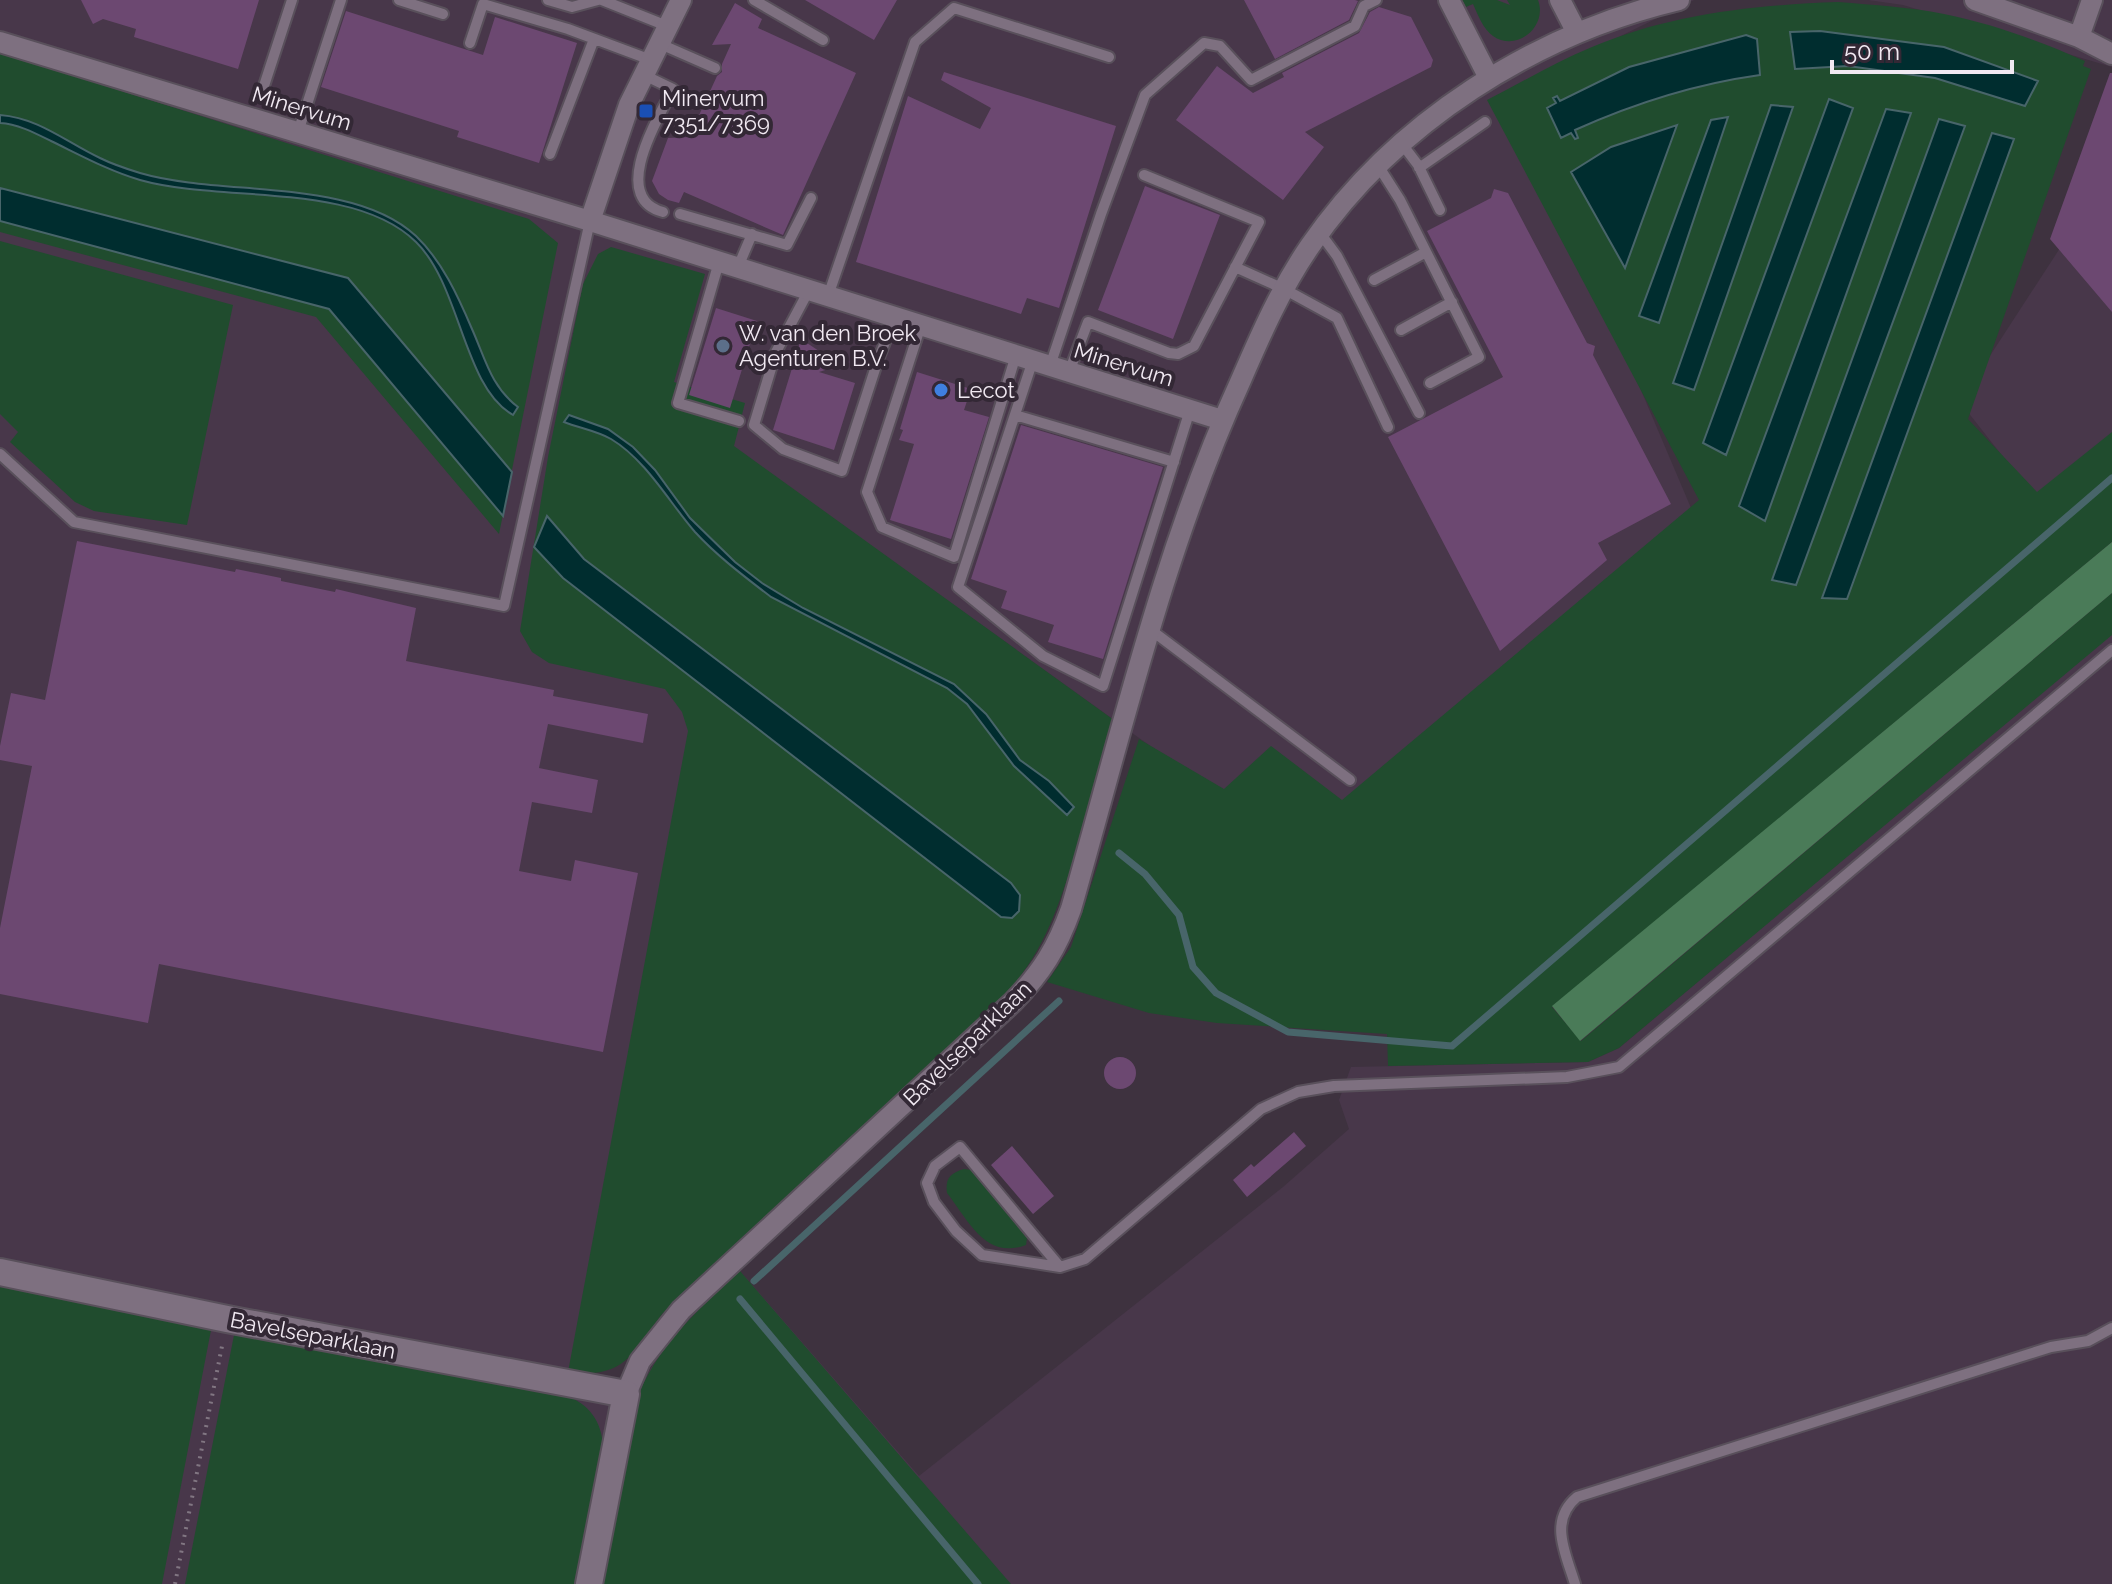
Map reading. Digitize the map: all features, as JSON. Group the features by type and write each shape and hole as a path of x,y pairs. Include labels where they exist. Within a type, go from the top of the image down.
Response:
{"street":[{"path":"590,221 629,105 681,0"},
{"path":"1449,0 1489,78"},
{"path":"1560,0 1576,31"},
{"path":"1222,420 1284,289 1320,233 1402,144 1450,104 1489,78 1576,31 1679,0"},
{"path":"2079,37 2092,0"},
{"path":"1986,1 2079,37 2112,54"},
{"name":"Minervum","path":"0,42 590,221 1222,420"},
{"name":"Bavelseparklaan","path":"589,1584 626,1394 640,1361 681,1310 1013,1002 1046,964 1071,909 1177,538 1222,420"},
{"name":"Bavelseparklaan","path":"0,1272 227,1319 626,1394"}],"lane":[{"path":"262,92 292,0"},
{"path":"298,132 341,0"},
{"path":"399,0 443,14"},
{"path":"548,0 572,7 600,0 655,51 673,89 657,120 637,176 638,190 656,210 663,212"},
{"path":"754,0 823,40"},
{"path":"921,325 867,492 882,527 954,557 1042,363 1145,95 1204,43 1220,46 1251,80 1355,26 1364,6 1376,0"},
{"path":"470,43 483,4 594,39 655,51 715,68"},
{"path":"895,317 842,471 783,449 754,425 776,352 818,293 915,42 954,8 1109,57"},
{"path":"550,154 594,39"},
{"path":"1419,168 1485,122"},
{"path":"1402,144 1419,168 1440,210"},
{"path":"1379,167 1400,200 1479,357 1430,383"},
{"path":"1144,175 1259,222 1194,346 1185,352 1169,353 1088,322 1042,363 1015,415 958,587 1043,656 1103,686 1190,410"},
{"path":"680,214 787,245 811,198"},
{"path":"0,454 74,522 504,606 590,221"},
{"path":"1320,233 1337,256 1419,413"},
{"path":"739,421 678,403 728,264 752,234"},
{"path":"1374,280 1426,252"},
{"path":"1235,267 1337,318 1388,427"},
{"path":"1401,330 1452,302"},
{"path":"1015,415 1174,462"},
{"path":"1151,630 1350,780"},
{"path":"1060,1267 960,1147 935,1166 927,1183 934,1202 956,1231 982,1255 1060,1267 1085,1259 1261,1109 1298,1092 1334,1086 1567,1077 1619,1067 2112,650"},
{"path":"1575,1584 1559,1530 1565,1507 1577,1497 2051,1347 2088,1341 2112,1328"}],"path":[{"path":"175,1584 227,1319"}],"shaded area":[{"path":"0,0 1694,0 1513,89 1694,515 1301,854 750,459 569,1371 643,1382 657,1357 690,1317 740,1271 919,1476 1283,1187 1349,1129 1339,1100 1351,1067 1588,1062 1619,1048 2112,633 2112,1584 0,1584"},
{"path":"1868,0 2112,0 2112,67 1903,5"},
{"path":"1820,31 1944,47 2038,81 2025,106 1935,78 1848,66 1795,69 1790,32"},
{"path":"1746,35 1757,39 1760,75 1689,89 1643,103 1575,130 1578,138 1575,139 1571,133 1561,138 1547,108 1556,103 1553,98 1557,96 1560,101 1629,67"},
{"path":"1829,99 1853,108 1726,455 1703,443"},
{"path":"1771,105 1793,107 1694,390 1673,383"},
{"path":"1886,109 1911,113 1765,521 1739,506"},
{"path":"0,115 40,126 105,160 140,173 209,185 323,196 389,217 416,236 441,268 461,304 495,381 518,407 513,415 496,401 472,360 431,261 416,242 390,223 358,210 323,202 173,187 140,180 26,129 0,123"},
{"path":"1728,117 1659,323 1639,316 1711,120"},
{"path":"1939,119 1965,126 1796,585 1772,580"},
{"path":"1677,125 1625,268 1571,172 1611,147"},
{"path":"1992,133 2014,139 1847,599 1822,598"},
{"path":"2112,168 2112,453 2037,500 1960,402"},
{"path":"0,188 348,278 512,472 503,516 329,309 0,221"},
{"path":"569,415 608,429 633,447 655,470 690,518 735,562 762,583 803,608 954,684 986,714 1020,760 1049,781 1074,807 1067,815 1014,766 967,704 947,688 771,597 751,582 695,532 635,458 606,436 564,422"},
{"path":"547,516 584,559 1011,883 1020,895 1019,911 1012,918 1001,917 563,578 534,547"}],"green space":[{"path":"1462,0 1497,0 1510,5 1507,0 1538,0 1539,19 1520,39 1502,40 1486,30 1473,4 1466,7"},
{"path":"1807,3 1891,6 1962,18 2051,47 2085,61 2083,66 2091,69 1968,419 2037,492 2112,432 2112,542 1552,1007 1581,1041 2112,593 2112,635 1619,1048 1588,1062 1388,1066 1387,1034 1217,1023 1149,1013 1047,982 1071,947 1139,739 1224,789 1271,746 1342,800 1699,500 1487,100 1579,53 1652,26 1713,13","holes":["1820,31 1944,47 2025,106 1935,78 1848,66 1795,69","1745,35 1757,39 1760,75 1665,96 1575,131 1578,137 1574,139 1571,133 1562,138 1556,103 1630,67"]},
{"path":"0,53 529,219 558,243 499,534 316,317 0,232"},
{"path":"0,241 233,305 187,525 94,511 75,502 10,442 18,432 0,414"},
{"path":"611,247 705,274 674,382 745,403 734,446 1118,723 1052,921 1034,956 1010,989 662,1314 625,1361 615,1368 587,1373 568,1372 688,731 682,712 665,689 549,663 532,652 520,631 548,457 583,284 598,254"},
{"path":"2112,542 2112,593 1580,1041 1552,1006"},
{"path":"964,1169 972,1170 1027,1238 1026,1245 999,1247 989,1243 971,1226 947,1193 950,1177"},
{"path":"740,1271 1011,1584 600,1584 635,1404 643,1384 679,1331"},
{"path":"0,1283 212,1325 162,1584 0,1584"},
{"path":"235,1330 565,1395 581,1403 597,1421 603,1447 577,1584 185,1584"}],"building":[{"path":"81,0 259,0 238,69 134,37 136,29 103,19 93,24"},
{"path":"805,0 897,0 874,40"},
{"path":"1244,0 1358,1 1349,20 1275,59"},
{"path":"735,3 762,19 758,28 856,73 783,235 684,192 679,203 668,200 659,194 652,181 668,138 689,137 717,76 722,72 722,64 731,44 712,45"},
{"path":"1379,7 1411,17 1433,60 1431,67 1305,132 1324,147 1283,200 1176,120 1217,66 1253,93 1284,77 1282,73 1359,33 1370,12"},
{"path":"346,11 483,55 495,17 577,43 539,163 457,137 459,131 321,87"},
{"path":"944,72 1116,126 1059,308 1027,298 1021,314 856,262 908,96 980,129 991,108 941,80"},
{"path":"2112,73 2112,312 2050,239"},
{"path":"1145,186 1220,215 1173,339 1098,310"},
{"path":"1494,189 1508,193 1587,343 1595,346 1593,355 1671,504 1598,543 1607,560 1500,651 1388,437 1503,377 1427,231 1491,198"},
{"path":"716,308 757,321 730,408 689,395"},
{"path":"801,339 819,351 850,362 819,372 855,383 834,450 773,430"},
{"path":"917,372 971,389 964,410 989,417 951,539 890,520 914,444 899,440"},
{"path":"1021,425 1163,467 1103,659 1048,642 1054,625 1001,608 1007,591 971,579"},
{"path":"77,541 235,572 236,569 416,608 406,661 554,690 553,696 648,714 643,743 548,724 539,768 598,780 592,813 532,802 519,871 571,881 575,860 638,873 603,1052 159,964 148,1023 0,994 0,928 32,766 0,760 0,746 11,693 45,700"},
{"path":"1120,1057 1132,1061 1136,1073 1132,1085 1120,1089 1108,1085 1104,1073 1108,1061"},
{"path":"1294,1132 1306,1146 1247,1197 1233,1180 1251,1164 1254,1167"},
{"path":"1012,1146 1054,1196 1033,1214 991,1165"}],"waterway":[{"path":"1119,853 1145,874 1179,915 1193,967 1216,993 1288,1032 1452,1046 2112,478"},
{"path":"754,1281 1059,1001"},
{"path":"740,1299 978,1584"}],"place":[{"name":"Minervum 7351/7369","path":"646,111"},
{"name":"W. van den Broek Agenturen B.V.","path":"723,346"},
{"name":"Lecot","path":"941,390"}]}
